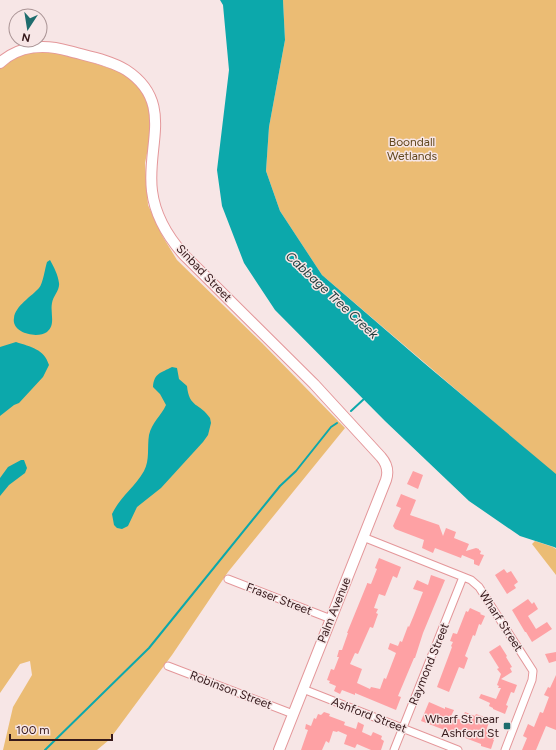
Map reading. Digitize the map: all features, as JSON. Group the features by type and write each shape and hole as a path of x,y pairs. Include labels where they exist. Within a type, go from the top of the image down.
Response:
{"street":[{"name":"Sinbad Street","path":"0,62 11,54 20,50 46,46 60,48 118,66 131,73 137,79 147,91 156,114 156,132 150,172 152,192 159,217 172,240 184,255 314,384 382,458 386,464 387,470"},
{"name":"Palm Avenue","path":"279,750 386,480 387,470"},
{"name":"Wharf Street","path":"363,537 471,580 479,587 533,672 532,680 505,750"},
{"name":"Raymond Street","path":"394,750 463,577"},
{"name":"Fraser Street","path":"228,579 331,619"},
{"name":"Robinson Street","path":"168,666 293,714"},
{"name":"Ashford Street","path":"303,689 458,750"}],"green space":[{"name":"Boondall Wetlands","path":"283,0 556,0 556,475 322,275 280,211 266,171 269,127 285,40"},
{"path":"45,50 60,52 118,71 129,77 140,89 148,101 152,129 145,163 148,205 163,237 177,260 262,343 345,428 228,572 172,655 109,740 97,750 3,750 13,707 32,675 30,661 20,664 0,693 0,68 21,55"},
{"path":"535,541 556,549 556,575 532,544"}],"water":[{"name":"Cabbage Tree Creek","path":"220,0 283,0 285,40 269,127 266,171 280,211 322,275 556,474 556,548 520,536 469,501 385,421 275,310 244,263 222,206 217,170 229,70 223,5"},
{"path":"50,260 56,271 59,283 52,303 51,326 47,332 43,334 31,335 16,328 14,323 15,314 17,309 40,286 47,262"},
{"path":"16,342 36,349 44,355 49,365 43,377 19,403 0,416 0,347"},
{"path":"172,367 177,368 179,379 187,386 190,398 210,418 211,423 208,435 161,488 137,507 128,526 122,529 117,528 114,525 112,514 119,502 136,482 146,467 150,430 166,405 160,394 153,387 155,379 159,374"},
{"path":"21,460 24,460 27,468 25,473 9,485 0,496 0,478 8,467"}],"building":[{"path":"413,471 423,475 418,489 407,484"},
{"path":"401,494 416,500 410,515 439,525 443,536 446,528 456,532 454,538 469,544 466,551 476,548 479,549 481,551 480,554 484,555 479,566 474,564 474,560 462,555 461,558 435,548 433,553 422,548 424,540 395,529 393,526 401,508 396,506"},
{"path":"379,558 401,567 397,578 393,576 385,596 379,594 374,608 378,609 376,613 378,614 373,628 370,627 358,654 355,653 350,664 362,669 357,683 370,689 371,687 380,689 384,678 386,679 396,653 388,649 390,643 398,646 400,641 402,642 408,626 409,627 423,592 413,589 417,580 428,585 431,575 445,580 423,633 415,658 398,696 401,697 396,710 355,693 355,695 342,690 340,694 334,691 336,686 329,683 330,681 327,680 331,669 334,670 339,657 337,657 339,650 342,650 347,633 367,583 371,584 377,569 375,568"},
{"path":"504,569 507,573 511,571 518,582 514,585 516,588 507,594 495,575"},
{"path":"528,599 532,604 534,602 538,609 528,616 536,629 547,622 552,629 532,642 512,610"},
{"path":"470,608 485,616 481,625 479,624 475,636 473,635 465,656 468,658 464,669 459,667 449,692 437,687 452,647 453,642 450,641 453,633 457,634 466,611 468,612"},
{"path":"500,645 512,667 510,668 512,672 501,679 517,685 514,693 511,692 506,705 508,706 505,714 493,709 489,706 490,703 479,698 481,694 496,699 501,688 498,688 499,686 497,685 501,674 497,669 499,668 489,652"},
{"path":"556,652 556,661 549,663 545,654"},
{"path":"556,675 556,730 546,726 536,750 522,750 527,738 523,736 528,724 534,727 540,712 543,713 549,697 544,695 548,687 550,688"},
{"path":"429,702 445,709 445,707 454,710 451,716 461,720 465,712 490,719 486,731 495,736 491,749 421,721"},
{"path":"324,712 330,714 329,716 345,722 344,725 356,729 358,722 364,725 362,732 371,736 373,732 382,736 381,739 384,741 381,750 371,750 357,744 355,748 344,744 347,735 338,731 333,731 329,743 326,741 322,750 301,750 308,730 305,729 306,724 311,726 314,718 316,719 318,714 321,715"}],"waterway":[{"path":"351,411 365,398"},
{"path":"45,750 149,648 280,486 296,471 331,427 337,423"}],"place":[{"name":"Wharf St near Ashford St","path":"507,726"}]}
